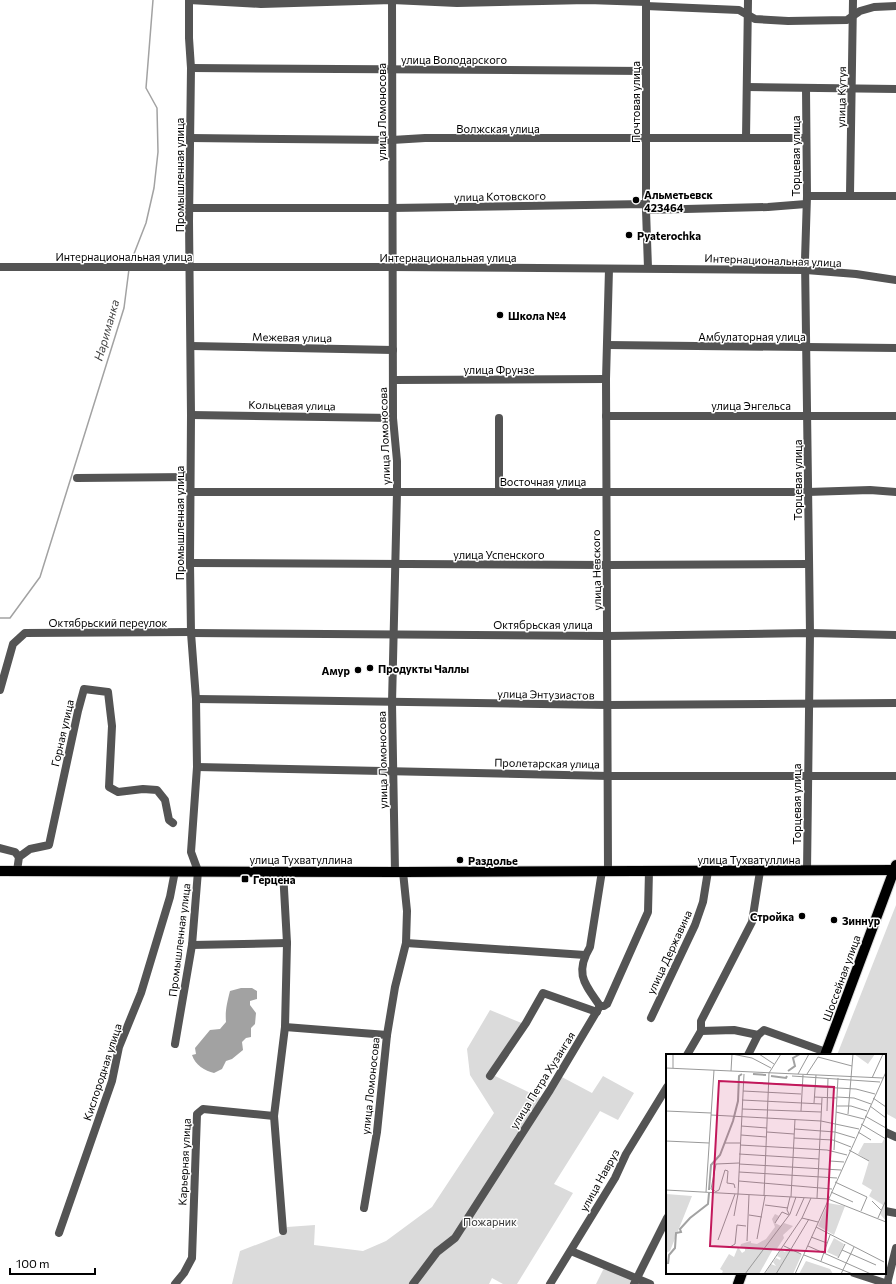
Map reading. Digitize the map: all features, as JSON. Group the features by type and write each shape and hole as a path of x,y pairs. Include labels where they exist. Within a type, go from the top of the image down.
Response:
{"main road":[{"name":"улица Тухватуллина","path":"0,870 399,872 807,871 895,868"},
{"name":"Шоссейная улица","path":"826,1054 895,868"},
{"path":"738,1284 742,1274"}],"street":[{"path":"189,0 261,4 392,0 457,3 588,0 739,10 755,19 788,21 847,20 860,11 874,7 896,6"},
{"name":"Промышленная улица","path":"175,1044 192,945 198,871 191,852 197,767 196,699 191,633 190,563 191,346 189,208 191,68 189,0"},
{"name":"улица Ломоносова","path":"364,1208 377,1132 387,1035 406,943 407,911 399,872 392,703 397,461 393,418 391,267 392,0"},
{"path":"746,138 748,0"},
{"name":"улица Кутуя","path":"850,194 853,0"},
{"name":"Почтовая улица","path":"646,3 646,207 648,268"},
{"name":"улица Володарского","path":"191,68 646,71"},
{"path":"747,87 806,89 896,89"},
{"name":"Торцевая улица","path":"806,89 806,347 810,633 807,871"},
{"name":"Волжская улица","path":"190,138 392,140 425,138 806,138"},
{"name":"улица Котовского","path":"189,208 768,207 850,194 896,196"},
{"name":"Интернациональная улица","path":"0,267 391,267 806,270 856,274 896,280"},
{"name":"улица Невского","path":"605,871 609,776 606,380 609,269"},
{"name":"Межевая улица","path":"191,346 393,350"},
{"name":"Амбулаторная улица","path":"607,346 896,348"},
{"name":"улица Фрунзе","path":"393,380 606,380"},
{"name":"Кольцевая улица","path":"191,415 393,418"},
{"name":"улица Энгельса","path":"606,416 896,416"},
{"path":"499,418 499,492"},
{"path":"77,478 190,478"},
{"name":"Восточная улица","path":"190,492 808,492 870,490 896,492"},
{"name":"улица Успенского","path":"190,563 607,565 808,564"},
{"name":"Октябрьский переулок","path":"0,690 13,644 25,633 191,633"},
{"name":"Октябрьская улица","path":"191,633 608,636 810,633 896,636"},
{"name":"Горная улица","path":"19,857 30,849 49,845 84,689 108,692 112,726 109,787 118,792 157,790 165,800 169,820 173,823"},
{"name":"улица Энтузиастов","path":"196,699 608,705 896,703"},
{"name":"Пролетарская улица","path":"197,767 609,776 896,776"},
{"path":"0,848 15,852 19,857 16,870"},
{"name":"Кислородная улица","path":"59,1233 112,1081 119,1047 141,993 170,897 175,871"},
{"path":"598,1009 586,989 583,980 585,955 590,947 605,871"},
{"name":"улица Петра Хузангая","path":"413,1284 437,1252 455,1238 550,1090 598,1009 606,1004 648,912 649,871"},
{"name":"улица Державина","path":"651,1018 695,925 703,902 708,871"},
{"path":"688,1054 702,1031 701,1021 752,922 760,871"},
{"path":"283,872 287,943 286,1026 274,1116 283,1231"},
{"path":"192,945 287,943"},
{"path":"406,943 585,955"},
{"path":"490,1076 526,1023 543,993 598,1009"},
{"path":"286,1026 387,1035"},
{"path":"702,1031 734,1030 758,1035"},
{"path":"748,1054 758,1035 764,1030 826,1054"},
{"name":"улица Навруз","path":"550,1284 666,1090"},
{"name":"Карьерная улица","path":"175,1284 184,1274 192,1258 198,1114 202,1109 274,1116"},
{"path":"886,1132 896,1137"},
{"path":"886,1211 896,1213"},
{"path":"636,1281 666,1220"},
{"path":"857,1274 887,1284 896,1248"},
{"path":"571,1251 636,1281 650,1284"}],"green space":[{"path":"896,905 896,1119 886,1114 886,1054 837,1054"},
{"name":"Пожарник","path":"490,1010 524,1024 493,1075 545,1100 560,1076 592,1093 603,1076 634,1093 618,1120 600,1111 554,1184 573,1193 517,1284 503,1284 492,1278 489,1284 232,1284 240,1251 287,1233 287,1227 315,1225 314,1245 363,1251 386,1241 432,1207 494,1113 470,1075 467,1049"},
{"path":"606,1264 655,1284 596,1284"}],"shaded area":[{"path":"241,988 252,988 257,991 257,999 250,1001 250,1005 256,1013 255,1024 251,1028 251,1037 246,1038 242,1042 243,1050 232,1059 226,1061 222,1069 214,1073 211,1072 198,1065 193,1059 192,1055 196,1054 195,1048 210,1030 220,1029 226,1022 226,1007 230,991"}],"waterway":[{"name":"Нариманка","path":"130,264 146,223 154,188 158,152 157,108 146,88 153,0"},
{"name":"Нариманка","path":"0,618 10,618 40,577 124,308 129,269"}],"place":[{"name":"Альметьевск 423464","path":"636,200"},
{"name":"Pyaterochka","path":"629,235"},
{"name":"Школа №4","path":"500,315"},
{"name":"Продукты Чаллы","path":"370,668"},
{"name":"Амур","path":"358,670"},
{"name":"Раздолье","path":"460,860"},
{"name":"Герцена","path":"245,879"},
{"name":"Стройка","path":"802,916"},
{"name":"Зиннур","path":"834,920"}]}
